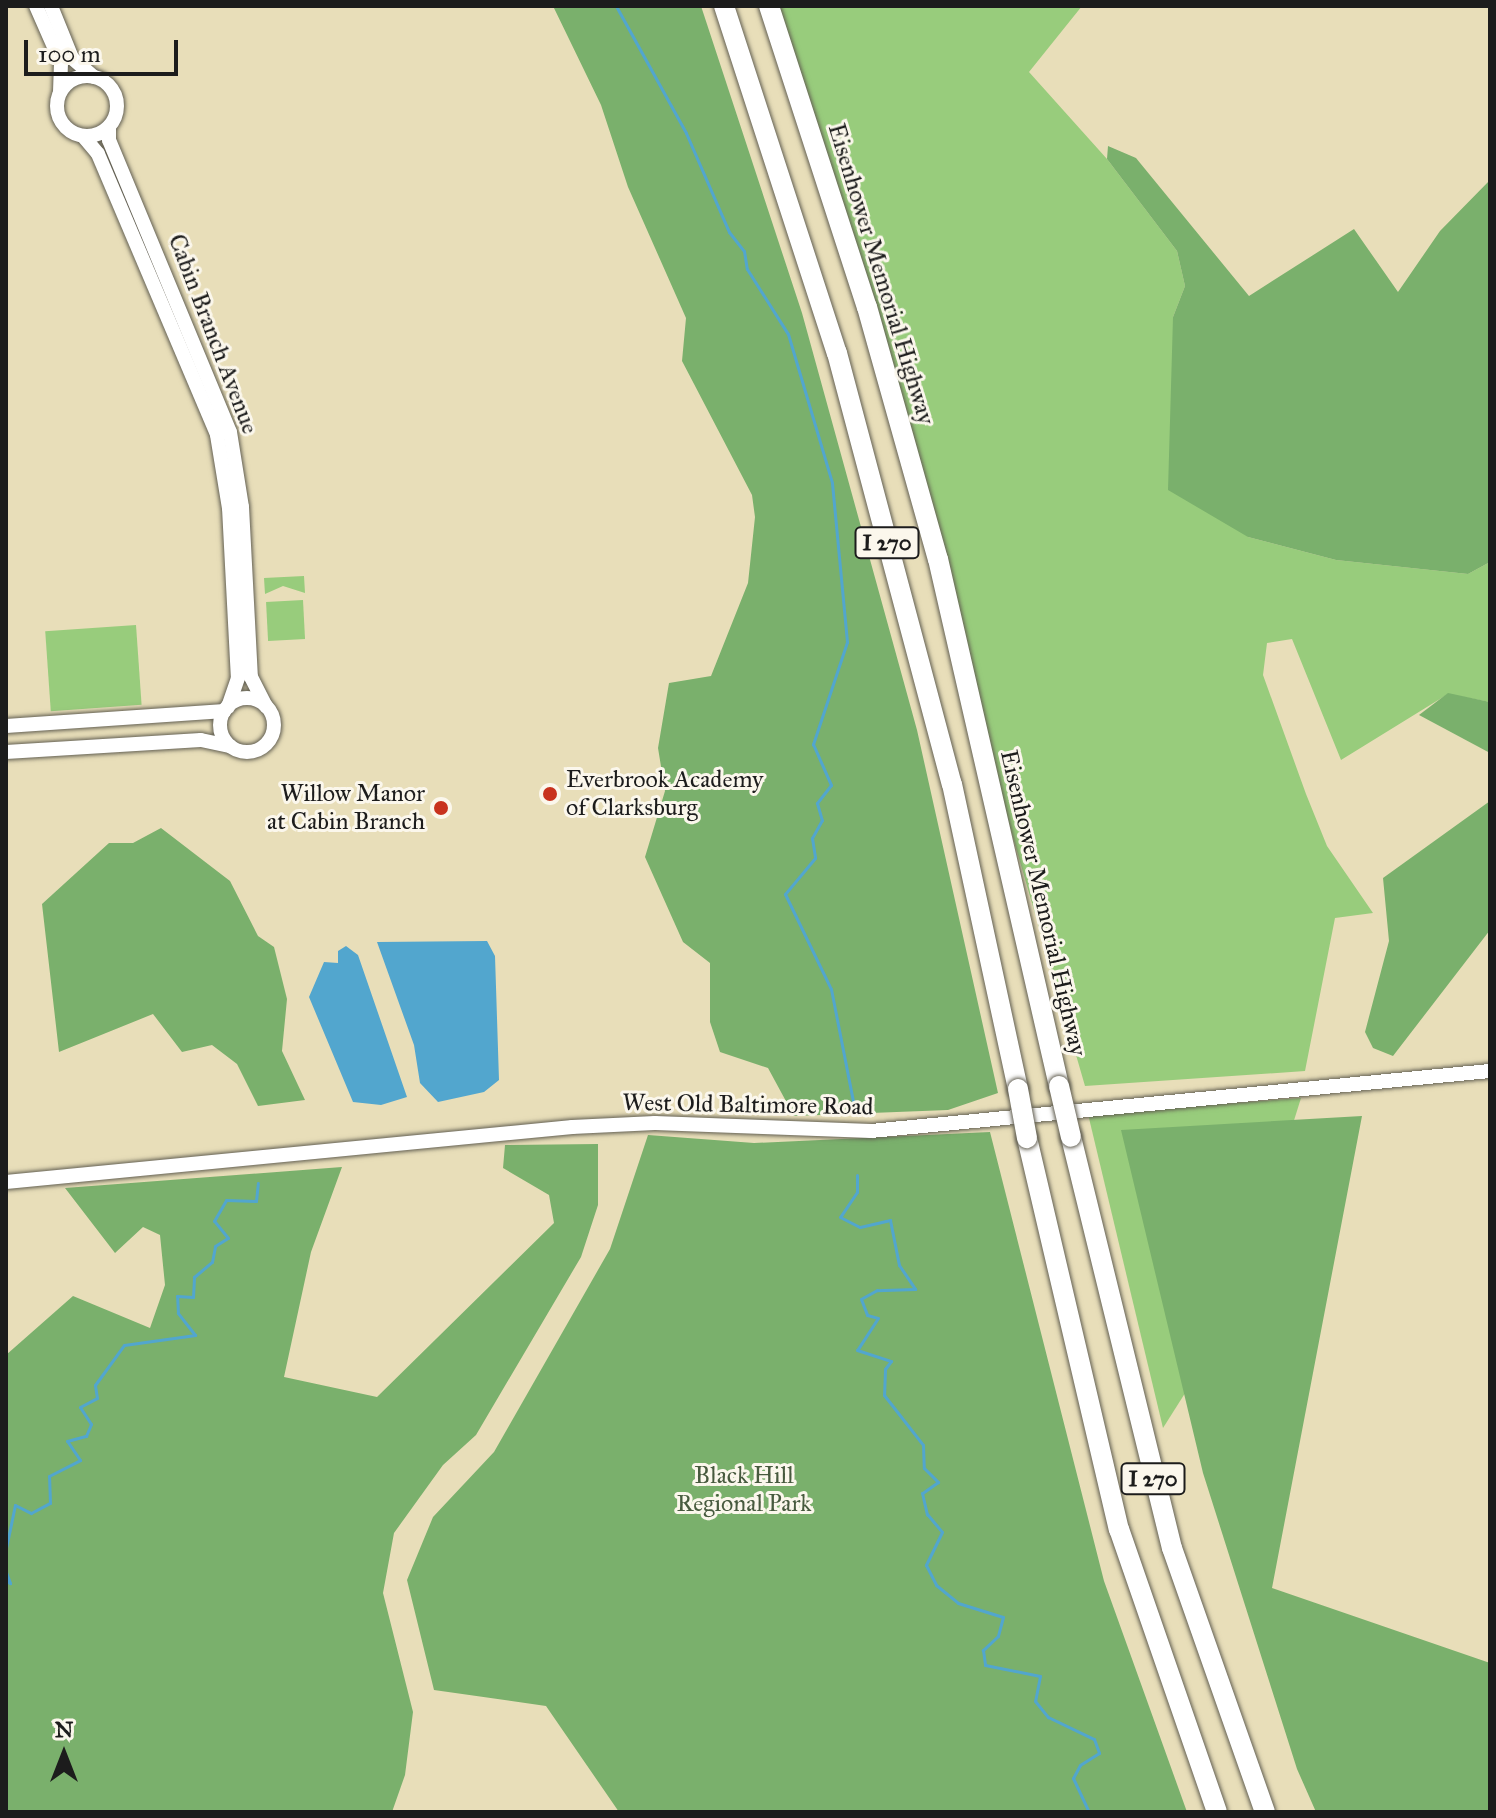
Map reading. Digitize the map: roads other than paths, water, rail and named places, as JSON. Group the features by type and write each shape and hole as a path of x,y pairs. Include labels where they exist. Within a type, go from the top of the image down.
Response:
{"highway":[{"name":"I 270","path":"724,6 845,384 952,784 1027,1138 1119,1529 1217,1812"},
{"name":"Eisenhower Memorial Highway","path":"769,6 867,307 929,528 1071,1137 1172,1548 1265,1812"}],"street":[{"path":"36,6 61,63 58,117 70,132 83,136 109,127 116,112 115,94 72,58 51,6"},
{"path":"60,92 77,77 94,77"},
{"name":"Cabin Branch Avenue","path":"109,127 113,148 230,432 242,507 251,677 266,706"},
{"name":"Cabin Branch Avenue","path":"83,136 104,168 217,435 229,508 238,678 226,709"},
{"path":"6,726 226,709 251,699 266,706 274,725 269,741 251,752 201,740 6,752"},
{"path":"226,709 220,726 230,746"},
{"name":"West Old Baltimore Road","path":"6,1182 572,1127 655,1123 871,1131 1490,1071"}],"water":[{"path":"487,941 495,956 499,1080 484,1092 438,1102 420,1083 414,1045 377,942"},
{"path":"346,946 358,955 407,1097 381,1105 353,1102 309,997 324,962 338,963 338,951"}],"waterway":[{"path":"616,6 686,133 729,232 744,251 747,269 788,334 832,483 847,642 813,744 831,785 817,803 822,820 812,838 815,858 785,894 831,989 853,1101"},
{"path":"857,1175 857,1192 840,1217 860,1227 890,1220 899,1265 915,1289 877,1290 861,1299 867,1315 878,1318 857,1350 891,1361 885,1369 884,1395 923,1445 924,1468 938,1482 922,1493 927,1514 942,1532 926,1565 936,1585 958,1603 1003,1617 998,1636 983,1650 985,1665 1040,1676 1035,1701 1048,1717 1094,1739 1099,1753 1080,1765 1073,1778 1089,1812"},
{"path":"6,1548 15,1505 31,1513 50,1503 49,1476 80,1460 67,1441 86,1436 91,1424 80,1407 97,1398 95,1385 124,1345 195,1335 178,1313 177,1296 193,1297 194,1277 212,1262 215,1246 228,1238 214,1221 226,1200 256,1201 258,1183"},
{"path":"6,1572 10,1583 6,1581"}],"place":[{"name":"Everbrook Academy of Clarksburg","path":"550,794"},
{"name":"Willow Manor at Cabin Branch","path":"441,808"}],"park label":[{"name":"Black Hill Regional Park","path":"744,1490"}]}
